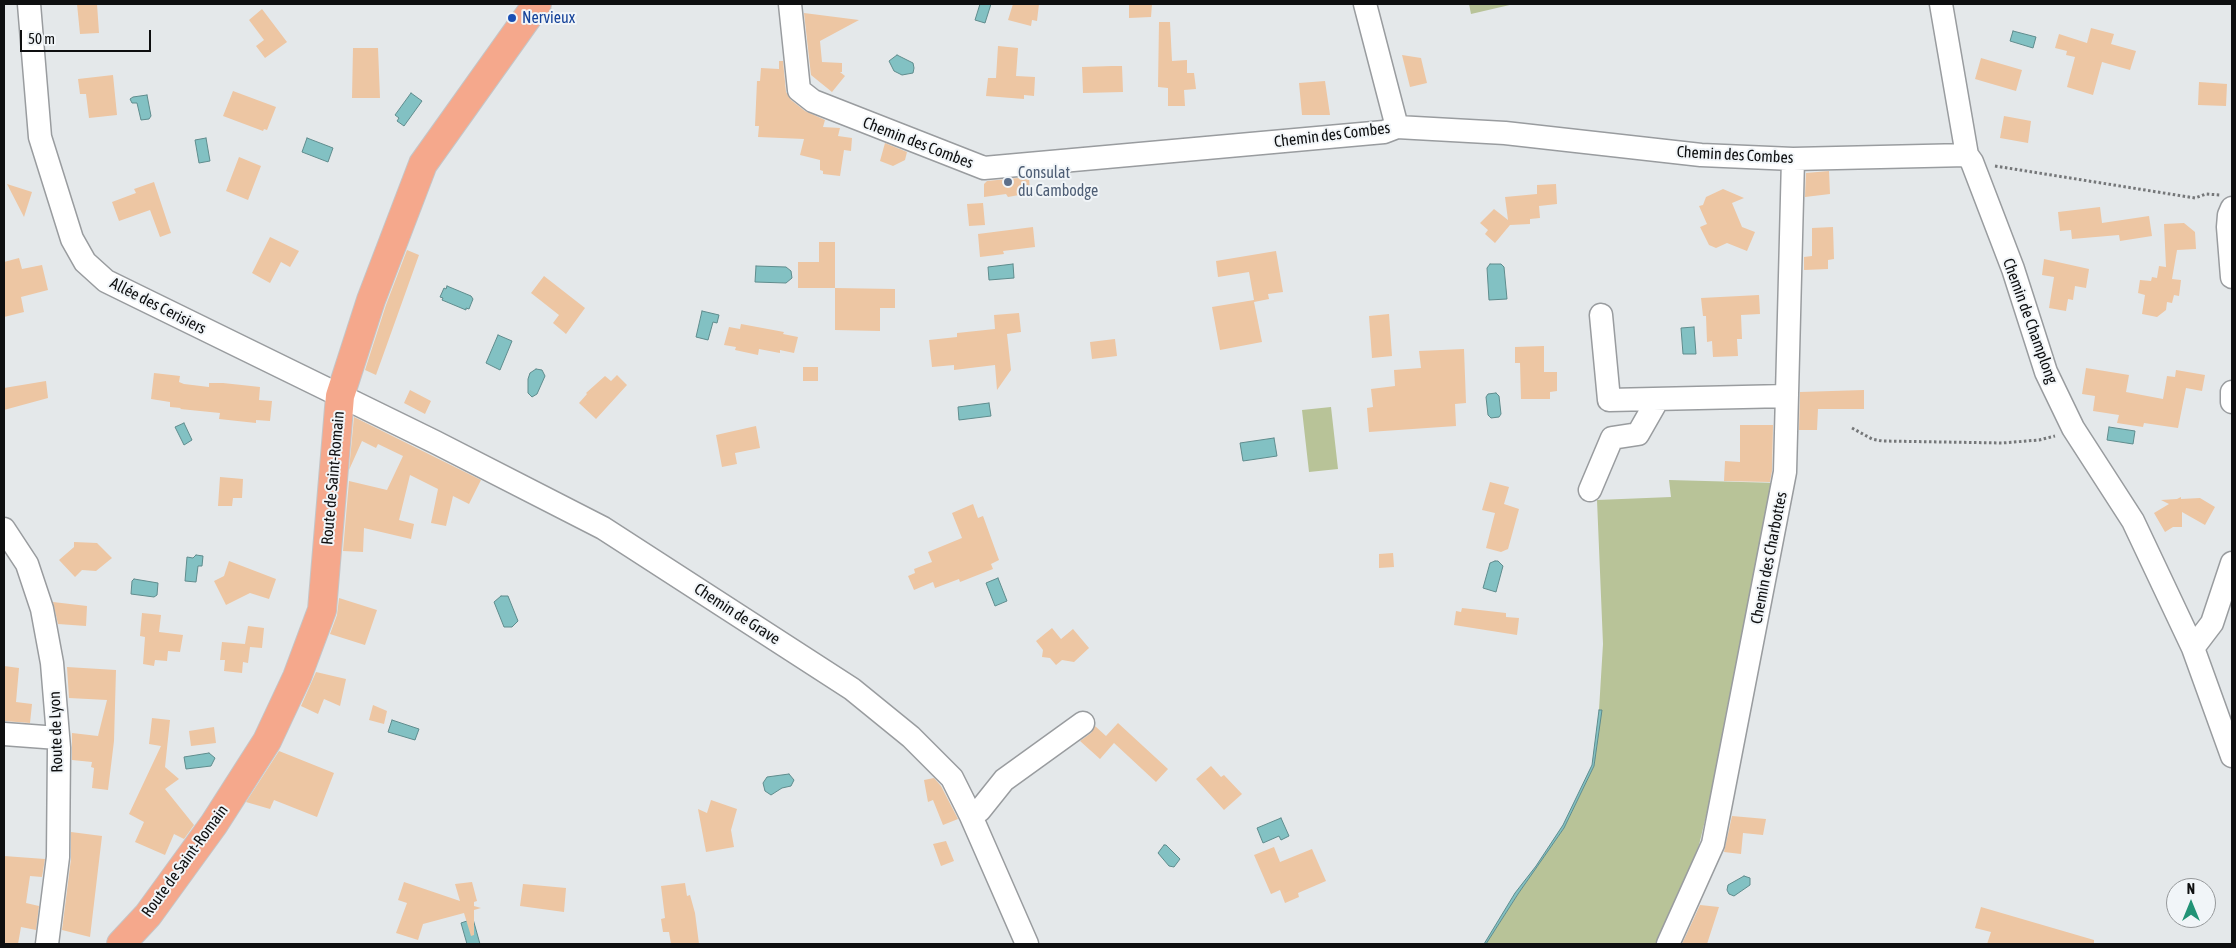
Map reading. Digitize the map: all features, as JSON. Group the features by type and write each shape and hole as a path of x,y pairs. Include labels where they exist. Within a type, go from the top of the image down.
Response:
{"main road":[{"name":"Route de Saint-Romain","path":"121,944 148,915 214,824 267,741 297,677 322,610 340,396 371,300 424,164 537,4"}],"street":[{"name":"Allée des Cerisiers","path":"29,4 40,137 72,239 85,262 106,280 340,396"},
{"name":"Chemin des Combes","path":"790,4 799,90 813,101 984,168 1384,132 1397,127 1505,133 1701,155 1793,159 1969,158"},
{"path":"1365,4 1397,127"},
{"name":"Chemin de Champlong","path":"1941,4 1969,158 2013,269 2046,372 2073,428 2133,521 2193,648 2232,756"},
{"name":"Chemin des Charbottes","path":"1668,944 1713,844 1785,472 1793,159"},
{"path":"2229,203 2228,227 2232,277"},
{"path":"1590,490 1612,438 1601,314"},
{"path":"2232,392 2232,402"},
{"name":"Chemin de Grave","path":"340,396 602,528 852,689 911,737 952,778 971,816 1022,943"},
{"path":"1609,400 1787,396"},
{"path":"1612,438 1638,434 1658,399"},
{"name":"Route de Lyon","path":"4,529 27,564 42,609 52,664 58,738 58,857 47,944"},
{"path":"2193,648 2212,623 2232,563"},
{"path":"971,816 980,810 1004,780 1083,724"},
{"path":"4,734 58,738"}],"path":[{"path":"1969,158 2195,198 2206,194 2216,194 2229,203"},
{"path":"1852,428 1872,439 1882,441 2002,443 2050,438 2073,428"}],"green space":[{"path":"1469,4 1514,4 1471,14"},
{"path":"1331,407 1338,469 1309,472 1302,410"},
{"path":"1669,480 1778,483 1727,708 1709,804 1699,845 1659,944 1486,944 1564,828 1594,766 1601,710 1599,710 1603,644 1597,500 1671,497"}],"water":[{"path":"980,4 991,4 985,23 975,20"},
{"path":"2013,31 2036,37 2033,48 2010,41"},
{"path":"897,55 913,63 913,73 902,75 894,71 889,61"},
{"path":"411,93 422,101 404,126 397,121 399,118 395,115"},
{"path":"147,95 151,116 149,119 141,120 137,103 132,103 130,99"},
{"path":"206,138 210,161 199,163 195,140"},
{"path":"307,138 333,148 328,162 302,152"},
{"path":"1013,264 1014,278 989,280 988,267"},
{"path":"1490,264 1501,264 1504,267 1507,299 1489,300 1487,268"},
{"path":"756,266 786,267 791,271 792,278 786,283 755,282"},
{"path":"447,286 471,296 473,299 469,309 466,308 466,310 442,300 443,298 440,297"},
{"path":"702,311 719,315 717,323 713,322 708,340 696,337"},
{"path":"1694,327 1696,354 1683,354 1681,328"},
{"path":"498,335 512,341 500,370 486,363"},
{"path":"536,369 542,370 545,376 537,394 532,397 528,393 528,379 530,373"},
{"path":"1496,393 1499,396 1501,414 1499,417 1491,418 1488,415 1486,397 1488,394"},
{"path":"989,403 991,416 959,420 958,407"},
{"path":"184,423 192,440 184,445 175,427"},
{"path":"2109,427 2135,431 2133,444 2107,440"},
{"path":"1274,438 1277,456 1243,461 1240,443"},
{"path":"196,555 203,556 202,566 198,566 196,582 185,581 187,557 193,558"},
{"path":"1498,561 1503,566 1496,592 1483,588 1490,563"},
{"path":"998,578 1007,601 995,606 986,583"},
{"path":"134,579 158,583 157,595 154,597 131,594 132,581"},
{"path":"501,596 508,596 518,621 512,627 504,627 494,602"},
{"path":"1599,710 1602,710 1594,766 1564,828 1486,944 1484,944 1515,893 1536,866 1563,825 1592,765"},
{"path":"392,720 419,729 415,740 388,732"},
{"path":"209,753 215,758 211,766 186,769 184,757"},
{"path":"789,774 794,780 791,786 782,788 771,795 765,791 763,783 767,777"},
{"path":"1281,818 1289,836 1281,840 1279,836 1263,843 1257,828"},
{"path":"1164,845 1180,859 1174,867 1169,866 1158,853"},
{"path":"1744,876 1750,878 1750,885 1734,896 1729,894 1727,890 1728,885"},
{"path":"473,919 480,944 467,944 461,923"}],"building":[{"path":"77,4 97,4 99,33 80,34"},
{"path":"1013,4 1039,4 1037,21 1032,20 1031,26 1008,20"},
{"path":"1129,4 1152,4 1151,17 1129,18"},
{"path":"262,9 287,42 265,58 256,46 264,40 249,20"},
{"path":"804,13 859,20 820,41 822,62 842,63 842,72 840,72 845,76 832,92 811,75"},
{"path":"1159,22 1170,22 1172,61 1187,60 1187,73 1194,73 1196,89 1184,90 1185,106 1168,106 1168,88 1158,87"},
{"path":"2091,28 2114,34 2111,44 2136,51 2130,70 2102,62 2093,95 2067,87 2075,57 2066,55 2067,51 2055,48 2059,34 2087,43"},
{"path":"998,46 1018,48 1016,76 1035,77 1034,96 1024,95 1024,99 986,96 988,78 996,78"},
{"path":"353,48 378,48 380,98 352,98"},
{"path":"1402,55 1421,58 1427,83 1410,87"},
{"path":"1981,58 2022,70 2016,91 1975,79"},
{"path":"779,61 783,61 786,92 791,100 805,111 825,120 823,127 840,128 838,136 852,138 851,151 844,150 840,176 823,174 823,171 820,170 820,160 800,155 804,139 758,137 759,126 755,126 757,81 760,81 761,68 779,69"},
{"path":"1122,66 1123,92 1083,93 1082,67"},
{"path":"113,75 117,115 89,118 86,94 80,94 78,79"},
{"path":"1325,81 1330,115 1302,115 1299,83"},
{"path":"2199,82 2227,84 2226,106 2198,105"},
{"path":"233,91 276,107 267,130 264,129 263,131 223,116"},
{"path":"2004,116 2031,121 2028,143 2000,138"},
{"path":"885,143 907,152 905,160 893,166 880,161"},
{"path":"239,157 261,166 248,200 226,191"},
{"path":"1829,171 1830,194 1805,197 1806,173"},
{"path":"1029,177 1030,193 1008,197 1006,194 984,197 984,184 987,181"},
{"path":"154,182 171,233 160,237 150,210 119,221 112,202 136,193 134,189"},
{"path":"7,184 32,192 24,217"},
{"path":"1556,184 1557,204 1539,206 1540,218 1530,219 1530,224 1510,225 1495,243 1485,234 1488,230 1480,223 1494,209 1508,220 1505,197 1537,194 1537,185"},
{"path":"1723,189 1744,198 1732,203 1742,227 1755,232 1747,251 1727,243 1716,248 1709,245 1700,227 1707,224 1699,206 1703,205 1706,197"},
{"path":"983,203 985,225 969,226 967,204"},
{"path":"2100,207 2102,223 2149,216 2152,236 2120,241 2119,235 2072,239 2071,230 2060,231 2058,212"},
{"path":"2184,223 2195,232 2196,249 2177,250 2172,279 2181,280 2179,296 2174,295 2172,303 2167,302 2166,310 2157,317 2142,314 2145,295 2138,293 2140,280 2151,281 2152,277 2157,278 2159,266 2166,267 2164,224"},
{"path":"1033,227 1035,247 1003,251 1004,254 980,257 978,234"},
{"path":"1833,227 1834,259 1828,260 1828,269 1804,270 1804,257 1812,256 1812,228"},
{"path":"270,237 299,251 290,267 281,262 270,283 252,273"},
{"path":"819,242 835,242 835,288 798,288 798,262 819,262"},
{"path":"407,250 419,255 376,375 365,370 386,305"},
{"path":"1276,251 1283,292 1268,294 1269,299 1254,302 1262,342 1220,350 1212,307 1254,300 1249,272 1218,277 1216,261"},
{"path":"19,258 22,269 42,265 48,290 21,297 24,312 4,317 4,262"},
{"path":"2044,259 2089,269 2086,288 2075,286 2073,300 2068,299 2066,311 2049,308 2054,277 2042,275"},
{"path":"544,276 585,308 566,334 553,323 559,315 531,293"},
{"path":"835,288 895,289 895,308 880,308 880,331 835,330"},
{"path":"1759,295 1760,314 1741,315 1742,339 1737,339 1738,356 1713,357 1712,341 1707,342 1706,316 1703,316 1701,298"},
{"path":"1019,313 1021,332 1007,334 1011,370 997,390 995,365 954,370 954,365 932,367 929,340 957,337 957,333 995,329 994,315"},
{"path":"1389,314 1392,356 1372,358 1369,316"},
{"path":"741,324 784,332 783,334 798,337 794,353 780,350 780,353 759,349 758,355 735,350 736,347 724,345 729,327 740,329"},
{"path":"1115,339 1117,356 1092,359 1090,342"},
{"path":"1544,346 1544,372 1557,372 1557,391 1550,392 1550,399 1521,399 1520,363 1515,363 1515,347"},
{"path":"1464,349 1466,403 1455,404 1456,426 1369,432 1367,408 1373,407 1371,389 1395,386 1394,370 1421,368 1419,351"},
{"path":"803,367 818,367 818,381 803,381"},
{"path":"2086,368 2129,375 2126,392 2163,399 2167,376 2175,377 2176,370 2205,375 2202,391 2186,388 2178,428 2144,423 2143,427 2117,423 2119,415 2093,411 2095,396 2082,394"},
{"path":"154,373 180,376 179,382 184,384 209,387 209,383 223,383 260,387 259,400 272,401 270,421 256,420 256,423 219,419 220,413 170,407 170,402 151,399"},
{"path":"617,375 627,385 596,419 579,403 586,393 605,376 611,381"},
{"path":"46,381 48,398 4,410 4,388"},
{"path":"410,390 431,401 425,414 404,403"},
{"path":"1864,390 1864,409 1818,409 1817,430 1799,430 1800,392"},
{"path":"354,417 481,480 469,504 453,496 446,526 431,523 438,489 410,475 399,520 414,524 411,539 364,528 363,552 343,551 349,481 387,490 403,456 378,444 376,448 362,441 349,470"},
{"path":"1740,425 1773,425 1770,482 1724,481 1725,461 1740,462"},
{"path":"756,426 760,448 735,453 737,464 722,467 716,435"},
{"path":"220,477 243,479 242,498 233,498 232,506 218,506"},
{"path":"1490,482 1509,487 1504,504 1519,509 1508,549 1501,552 1486,548 1495,513 1482,510"},
{"path":"2181,497 2181,499 2200,498 2215,507 2205,525 2182,512 2182,527 2173,527 2165,532 2154,513 2169,504 2161,500"},
{"path":"973,504 978,518 983,516 999,560 991,564 993,569 960,582 959,579 935,588 933,582 914,590 908,576 915,573 914,569 932,562 928,552 962,538 952,513"},
{"path":"74,542 97,543 112,558 96,571 82,570 75,577 59,560 74,547"},
{"path":"1393,553 1394,567 1379,568 1379,554"},
{"path":"229,561 276,579 269,599 250,593 226,605 214,581 224,576"},
{"path":"339,598 377,610 365,645 330,634 337,615"},
{"path":"53,602 87,606 86,626 58,624"},
{"path":"1462,608 1506,613 1506,617 1519,618 1517,635 1454,625 1456,611 1461,612"},
{"path":"142,613 161,615 159,632 183,635 180,652 168,651 167,661 155,660 154,666 143,664 145,637 140,636"},
{"path":"248,626 264,628 262,648 250,647 248,663 243,662 242,673 224,671 225,660 220,660 222,642 245,644"},
{"path":"1052,628 1061,639 1073,629 1089,648 1074,662 1062,660 1056,665 1050,658 1042,657 1043,650 1036,641"},
{"path":"4,666 19,668 16,702 32,704 30,723 4,721"},
{"path":"67,667 116,670 114,741 108,790 92,788 94,768 91,767 92,762 72,760 72,733 98,736 107,700 69,698"},
{"path":"316,672 346,679 340,706 324,699 318,714 301,706"},
{"path":"373,705 387,711 384,724 369,720"},
{"path":"152,718 170,720 165,767 179,779 165,789 194,825 184,839 174,834 165,855 135,842 144,822 129,814 161,746 149,744"},
{"path":"1118,723 1168,769 1156,782 1114,743 1100,759 1080,741 1091,733 1095,726 1106,736"},
{"path":"214,727 216,743 191,746 189,731"},
{"path":"279,751 334,773 317,817 274,800 270,809 246,802"},
{"path":"1211,766 1221,777 1224,775 1242,794 1224,810 1196,779"},
{"path":"934,778 941,786 958,819 943,825 933,800 928,802 924,780"},
{"path":"711,800 737,809 731,830 734,847 706,852 698,809 707,813"},
{"path":"1732,816 1766,819 1763,835 1743,833 1741,854 1724,852"},
{"path":"71,832 102,836 90,937 62,930 71,859"},
{"path":"946,841 954,861 941,866 933,844"},
{"path":"1274,847 1280,862 1312,849 1326,881 1298,893 1299,897 1285,903 1280,890 1271,894 1254,855"},
{"path":"4,856 45,859 42,877 30,876 26,903 39,906 36,930 21,927 18,944 4,944"},
{"path":"404,882 460,901 455,884 472,882 477,901 474,902 474,906 481,908 474,910 474,935 471,936 464,913 423,924 418,940 396,933 407,903 398,900"},
{"path":"685,883 687,896 690,895 695,913 699,944 671,944 669,932 663,932 661,919 665,918 661,886"},
{"path":"523,884 566,888 564,912 520,906"},
{"path":"1700,905 1719,907 1707,944 1682,944"},
{"path":"1981,907 2094,940 2094,944 1987,944 1991,932 1975,928"}],"place":[{"name":"Nervieux","path":"512,18"},
{"name":"Consulat du Cambodge","path":"1008,182"}]}
